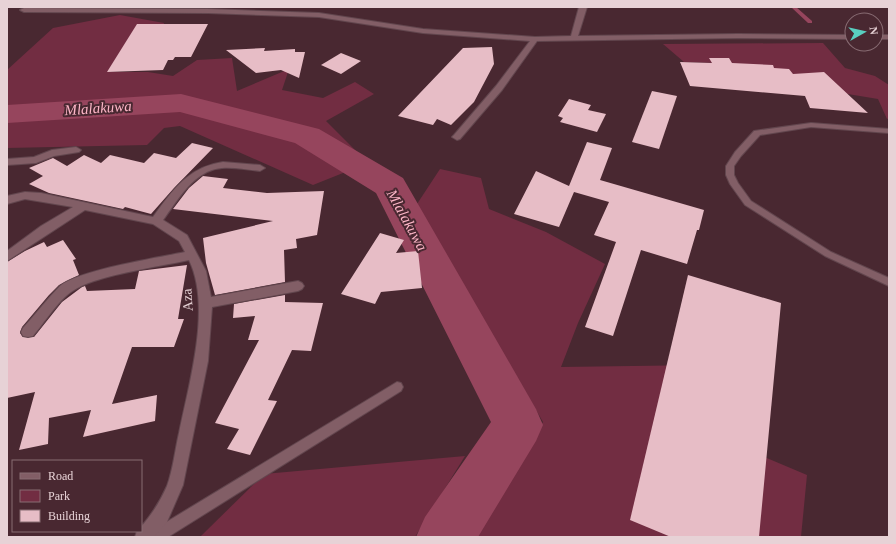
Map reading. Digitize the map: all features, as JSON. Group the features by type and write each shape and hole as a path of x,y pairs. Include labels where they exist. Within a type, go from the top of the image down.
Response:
{"street":[{"path":"574,38 583,7"},
{"path":"24,10 208,11 319,15 438,33 535,39 844,37"},
{"path":"457,137 499,88 535,39"},
{"path":"7,162 36,160 52,153 76,150"},
{"path":"156,221 190,179 198,172 222,165 260,168"},
{"name":"Aza","path":"10,197 25,195 41,197 156,221 183,238 200,271 206,303 201,361 175,485 161,516 143,537"},
{"path":"7,257 81,206"},
{"path":"28,332 65,289 77,282 106,274 193,255"},
{"path":"206,303 298,286"}],"lane":[{"path":"889,131 811,125 757,133 738,154 730,166 730,175 739,193 748,203 828,254 889,282"},
{"path":"155,537 397,387"}],"green space":[{"path":"120,15 164,23 160,39 109,72 148,72 173,76 197,60 232,58 237,91 289,69 282,90 323,98 355,82 374,94 326,121 368,163 313,185 180,126 164,128 147,145 7,148 7,70 53,28"},
{"path":"823,43 845,68 875,76 889,85 889,118 887,119 878,99 781,83 718,63 684,62 663,44"},
{"path":"440,169 481,178 489,209 546,232 605,264 578,323 561,367 704,365 684,423 807,475 801,537 470,537 543,422 417,204"},
{"path":"465,456 415,537 200,537 264,474"}],"building":[{"path":"137,24 208,24 191,57 175,57 173,60 168,60 163,70 107,72"},
{"path":"492,47 494,64 474,102 451,125 437,119 433,125 398,116 463,48"},
{"path":"265,48 264,51 295,49 295,52 305,52 299,78 281,70 256,73 226,50"},
{"path":"341,53 361,61 341,74 321,65"},
{"path":"709,58 729,58 732,63 773,65 774,68 789,69 793,74 824,72 868,113 810,108 805,96 690,86 680,62 712,63"},
{"path":"652,91 677,96 659,149 632,142"},
{"path":"569,99 591,105 588,110 606,114 597,132 560,122 563,118 558,116"},
{"path":"587,142 612,148 600,180 704,210 699,230 697,230 687,264 641,250 613,336 585,327 616,242 594,235 609,202 574,192 559,227 514,214 536,171 569,186"},
{"path":"192,143 213,148 151,214 125,207 123,209 49,193 29,184 43,176 29,168 53,158 67,166 84,155 101,163 110,155 144,163 154,153 176,158"},
{"path":"203,176 228,179 223,188 267,193 324,191 317,235 296,239 297,248 284,250 285,282 215,295 206,263 203,238 273,221 173,209 189,188"},
{"path":"380,233 404,240 396,253 418,251 422,288 381,292 375,304 341,294"},
{"path":"63,240 76,259 73,260 79,275 59,285 49,295 22,327 20,333 23,337 34,337 62,302 82,287 85,286 87,291 135,289 139,271 187,265 178,319 184,319 174,347 132,347 112,404 157,395 155,421 83,437 91,410 49,418 48,444 19,450 35,392 7,398 7,262 44,242 47,247"},
{"path":"688,275 781,303 759,537 671,537 630,520"},
{"path":"285,295 285,302 323,303 311,351 292,350 268,400 277,401 250,455 227,449 239,429 215,423 259,340 248,340 255,316 233,318 234,304"}],"waterway":[{"path":"793,7 810,22"},
{"name":"Mlalakuwa","path":"7,114 181,103 307,136 390,186 518,425 445,537"}]}
